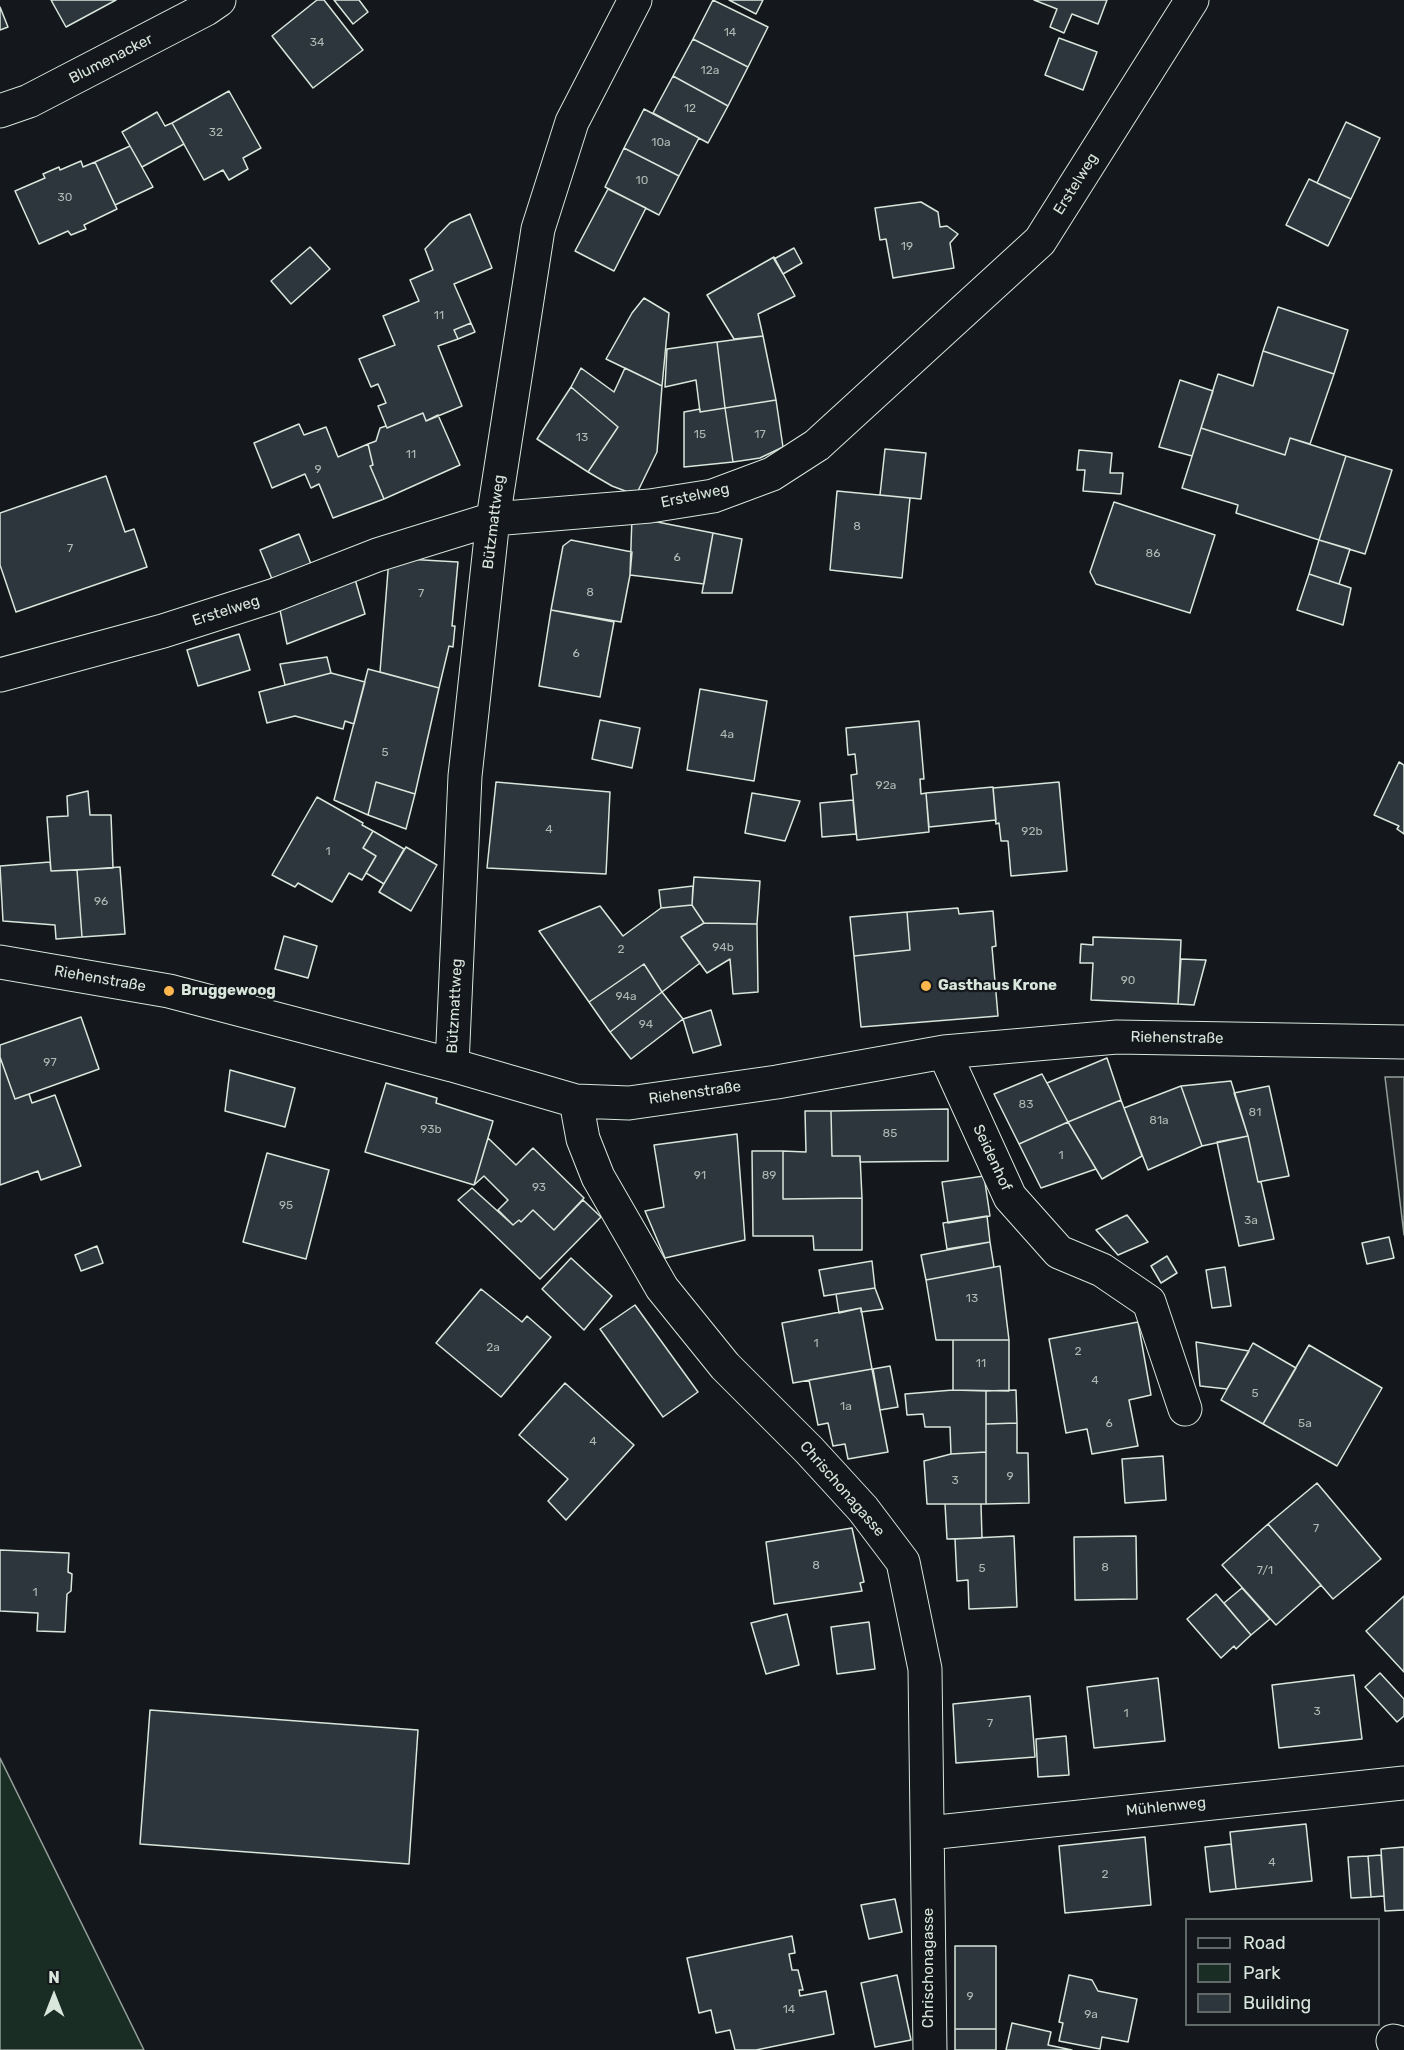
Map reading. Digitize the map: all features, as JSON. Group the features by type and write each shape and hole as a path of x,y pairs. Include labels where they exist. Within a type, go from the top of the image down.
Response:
{"street":[{"name":"Blumenacker","path":"0,111 29,101 206,9 219,0"},
{"name":"Bützmattweg","path":"452,1065 465,776 493,519 538,229 572,122 635,0"},
{"name":"Erstelweg","path":"0,675 163,631 273,596 377,555 493,519 650,506 713,496 772,474 817,445 1040,241 1192,0"},
{"name":"Riehenstraße","path":"0,962 169,991 452,1065 576,1101 640,1101 777,1082 944,1052 1117,1037 1404,1042"},
{"name":"Seidenhof","path":"944,1052 1010,1197 1059,1252 1102,1269 1149,1302 1185,1409"},
{"name":"Chrischonagasse","path":"576,1101 583,1139 598,1177 662,1288 725,1366 809,1450 863,1509 903,1562 926,1669 928,2031 930,2050"},
{"name":"Mühlenweg","path":"928,1833 1404,1783"}],"green space":[{"path":"0,1758 144,2050 0,2050"}],"shaded area":[{"path":"1385,1077 1404,1077 1404,1235"}],"building":[{"path":"51,0 116,0 66,27"},
{"path":"317,0 324,0 363,50 313,88 272,36"},
{"path":"334,0 359,0 368,12 353,24"},
{"path":"713,0 768,27 748,67 693,39"},
{"path":"729,0 763,0 756,14"},
{"path":"1034,0 1107,0 1098,24 1072,14 1064,33 1050,27 1057,9"},
{"path":"0,7 8,27 0,30"},
{"path":"1059,38 1097,52 1083,90 1045,75"},
{"path":"693,39 748,67 728,106 673,76"},
{"path":"673,76 728,106 708,143 653,113"},
{"path":"229,91 261,148 243,158 248,169 229,180 223,170 204,180 172,123"},
{"path":"644,109 699,138 679,176 624,148"},
{"path":"157,112 165,126 172,123 184,144 142,167 122,132"},
{"path":"1346,122 1380,138 1351,199 1317,183"},
{"path":"130,146 153,187 115,205 95,162"},
{"path":"624,148 679,176 659,215 605,187"},
{"path":"81,161 83,167 95,162 117,209 84,225 86,229 71,235 68,231 39,244 15,191 45,178 43,174"},
{"path":"1309,179 1351,199 1328,246 1286,225"},
{"path":"608,189 646,208 614,271 575,251"},
{"path":"921,202 938,212 940,227 947,226 958,234 950,243 954,268 893,278 886,239 880,240 875,208"},
{"path":"470,214 492,268 454,284 471,323 454,330 458,339 438,346 462,406 426,421 423,413 387,428 378,406 386,403 378,384 371,387 359,359 395,345 383,316 419,301 410,280 433,270 425,249 450,223"},
{"path":"310,247 330,269 291,304 271,281"},
{"path":"794,248 802,263 783,274 774,259"},
{"path":"774,257 795,296 758,314 763,336 734,339 707,295"},
{"path":"644,298 669,313 662,386 606,359 632,313"},
{"path":"1278,307 1348,330 1334,374 1263,351"},
{"path":"471,323 475,332 458,339 454,330"},
{"path":"763,336 776,400 725,408 717,342"},
{"path":"717,342 725,408 700,412 696,380 665,387 667,349"},
{"path":"1263,351 1334,374 1310,444 1290,438 1285,455 1201,428 1218,374 1253,386"},
{"path":"581,368 614,392 625,368 662,386 657,452 636,495 612,486 588,472 618,427 571,387"},
{"path":"1180,380 1213,391 1192,456 1159,447"},
{"path":"571,387 618,427 588,472 537,439"},
{"path":"776,400 783,447 760,458 733,462 725,408"},
{"path":"725,408 733,462 684,467 684,412"},
{"path":"423,413 426,421 438,415 460,465 384,499 370,466 373,465 368,444 376,441 380,428 386,426 387,428"},
{"path":"299,424 304,435 326,427 338,457 368,444 373,465 370,466 384,499 333,518 319,484 311,488 305,474 272,488 254,443"},
{"path":"1201,428 1285,455 1290,438 1346,456 1319,540 1236,513 1238,505 1182,488"},
{"path":"885,449 926,453 921,499 880,495"},
{"path":"1079,450 1112,453 1110,473 1123,473 1121,494 1083,491 1085,470 1077,470"},
{"path":"1346,456 1392,470 1365,554 1319,540"},
{"path":"106,476 125,532 134,529 147,567 16,612 0,565 0,513"},
{"path":"837,491 910,498 902,578 830,570"},
{"path":"1114,502 1215,535 1190,613 1096,584 1090,572"},
{"path":"632,517 713,533 704,584 630,575"},
{"path":"713,533 742,539 732,593 702,593"},
{"path":"299,534 311,564 272,579 260,550"},
{"path":"571,540 632,552 621,622 551,610 563,546"},
{"path":"1319,540 1350,549 1339,584 1309,574"},
{"path":"389,558 458,562 452,626 455,626 453,647 449,646 439,688 380,672"},
{"path":"1309,574 1351,588 1343,625 1297,610"},
{"path":"355,579 365,614 287,644 280,610"},
{"path":"551,610 614,622 600,697 539,686"},
{"path":"239,634 250,670 198,686 187,650"},
{"path":"327,657 331,673 285,685 280,664"},
{"path":"368,669 439,688 415,794 376,782 368,815 334,800"},
{"path":"331,673 365,682 354,724 345,721 343,729 295,716 267,723 259,692"},
{"path":"700,689 767,701 754,781 687,770"},
{"path":"600,720 640,728 632,768 592,759"},
{"path":"919,721 924,779 920,779 921,794 926,793 929,832 857,840 851,775 857,774 855,754 848,755 846,728"},
{"path":"1399,762 1404,765 1404,834 1397,829 1399,826 1374,815"},
{"path":"376,782 415,794 406,829 368,815"},
{"path":"496,782 610,792 606,874 487,868"},
{"path":"1059,782 1067,871 1011,876 1008,841 1001,841 999,823 996,824 993,788"},
{"path":"993,787 996,820 929,827 926,793"},
{"path":"88,791 90,815 111,815 113,868 51,871 47,817 68,816 67,796"},
{"path":"752,793 800,801 785,841 745,833"},
{"path":"317,797 373,831 363,848 376,856 362,880 349,873 332,902 298,883 295,887 272,875"},
{"path":"853,800 856,834 822,837 820,803"},
{"path":"373,831 404,849 384,884 366,873 376,856 363,848"},
{"path":"406,847 437,865 411,911 379,892"},
{"path":"50,862 51,871 77,870 82,937 56,939 55,925 3,921 0,866"},
{"path":"120,867 125,934 82,937 77,870"},
{"path":"694,877 760,881 757,924 704,923 692,905"},
{"path":"693,886 692,905 661,908 659,890"},
{"path":"692,905 704,923 681,937 700,963 662,992 644,964 589,1002 539,931 600,906 623,936 661,908"},
{"name":"Gasthaus Krone","path":"958,908 959,914 993,911 996,946 992,947 998,1016 861,1027 854,956 910,950 907,912"},
{"path":"907,912 910,950 854,956 850,917"},
{"path":"704,923 757,924 758,992 733,994 730,959 707,973 681,937"},
{"path":"284,936 317,946 308,978 275,969"},
{"path":"1093,937 1181,940 1178,1004 1091,1000 1093,963 1080,963 1081,944 1093,945"},
{"path":"1181,959 1206,960 1194,1005 1178,1004"},
{"path":"644,964 662,992 610,1032 589,1002"},
{"path":"662,992 683,1019 631,1059 610,1032"},
{"path":"711,1010 721,1045 693,1053 683,1019"},
{"path":"81,1017 99,1069 15,1099 0,1057 0,1045"},
{"path":"0,1057 15,1099 29,1094 32,1103 55,1095 81,1166 41,1180 38,1171 0,1185"},
{"path":"1107,1058 1121,1100 1068,1122 1047,1083"},
{"path":"230,1070 295,1088 285,1127 225,1111"},
{"path":"1042,1074 1068,1122 1019,1144 994,1094"},
{"path":"1231,1081 1248,1136 1202,1146 1181,1086"},
{"path":"386,1083 437,1098 436,1103 493,1121 474,1185 365,1152"},
{"path":"1181,1086 1202,1146 1148,1170 1124,1108"},
{"path":"1269,1086 1289,1176 1258,1182 1248,1136 1234,1093"},
{"path":"1121,1100 1142,1156 1102,1179 1068,1122"},
{"path":"948,1109 948,1161 860,1162 860,1156 832,1156 831,1111"},
{"path":"805,1111 831,1111 832,1156 860,1156 862,1198 783,1199 783,1151 806,1152"},
{"path":"1068,1122 1096,1169 1041,1188 1019,1144"},
{"path":"737,1134 745,1240 665,1258 645,1211 664,1207 654,1145"},
{"path":"1248,1136 1274,1239 1239,1246 1217,1142"},
{"path":"488,1138 516,1165 533,1148 584,1198 554,1230 533,1210 521,1222 519,1220 513,1225 498,1210 508,1200 484,1176 474,1185"},
{"path":"752,1151 783,1151 783,1199 862,1198 862,1250 814,1250 813,1236 753,1236"},
{"path":"267,1153 329,1170 306,1259 243,1242"},
{"path":"984,1176 990,1216 948,1223 942,1182"},
{"path":"472,1188 513,1225 519,1220 521,1222 533,1210 554,1230 583,1200 601,1217 540,1279 458,1200"},
{"path":"1127,1215 1148,1242 1118,1255 1096,1230"},
{"path":"987,1216 990,1242 947,1249 943,1223"},
{"path":"1389,1237 1394,1258 1367,1264 1362,1243"},
{"path":"990,1242 994,1267 926,1280 921,1255"},
{"path":"97,1246 103,1263 81,1271 75,1255"},
{"path":"1167,1256 1177,1273 1161,1283 1151,1266"},
{"path":"571,1258 612,1296 584,1330 542,1289"},
{"path":"872,1261 875,1288 824,1296 819,1270"},
{"path":"1000,1266 1009,1340 936,1340 926,1280"},
{"path":"1225,1267 1231,1306 1212,1308 1206,1270"},
{"path":"875,1288 883,1309 861,1312 861,1308 839,1313 836,1294"},
{"path":"481,1289 522,1322 527,1316 551,1337 501,1397 436,1343"},
{"path":"635,1305 698,1392 663,1417 600,1329"},
{"path":"861,1308 872,1369 793,1383 782,1323"},
{"path":"1138,1322 1151,1395 1129,1400 1138,1446 1092,1454 1087,1429 1066,1433 1049,1339"},
{"path":"953,1340 1009,1340 1009,1391 953,1390"},
{"path":"1196,1342 1249,1351 1227,1389 1200,1386"},
{"path":"1253,1343 1296,1368 1263,1424 1221,1400"},
{"path":"1309,1345 1382,1388 1337,1466 1263,1424"},
{"path":"890,1366 898,1407 880,1410 873,1369"},
{"path":"872,1369 888,1452 848,1459 845,1444 833,1446 828,1423 818,1425 809,1380"},
{"path":"565,1383 634,1445 566,1520 548,1501 568,1479 519,1435"},
{"path":"953,1390 986,1391 986,1452 951,1454 950,1427 925,1427 923,1414 907,1415 905,1394"},
{"path":"1016,1390 1017,1423 986,1424 986,1391"},
{"path":"1017,1423 1017,1453 1028,1453 1029,1503 986,1504 986,1424"},
{"path":"986,1452 986,1504 927,1504 924,1461 951,1454"},
{"path":"1163,1456 1166,1500 1125,1503 1122,1459"},
{"path":"1317,1483 1381,1559 1333,1599 1268,1524"},
{"path":"945,1504 981,1504 982,1538 947,1539"},
{"path":"1268,1524 1321,1585 1276,1625 1222,1565"},
{"path":"852,1528 864,1582 860,1583 862,1591 774,1604 766,1542"},
{"path":"1014,1536 1017,1607 969,1609 968,1580 957,1581 955,1539"},
{"path":"1136,1536 1137,1599 1075,1600 1074,1537"},
{"path":"0,1550 69,1553 68,1572 72,1574 71,1591 67,1594 65,1632 37,1631 38,1613 0,1611"},
{"path":"1242,1588 1270,1619 1251,1635 1224,1603"},
{"path":"1216,1594 1251,1635 1236,1649 1234,1646 1221,1658 1187,1619"},
{"path":"1404,1596 1404,1672 1366,1631"},
{"path":"787,1614 799,1665 766,1674 751,1623"},
{"path":"869,1622 875,1669 837,1674 831,1627"},
{"path":"1380,1673 1404,1699 1404,1716 1397,1722 1365,1687"},
{"path":"1354,1675 1362,1739 1279,1748 1272,1685"},
{"path":"1158,1678 1165,1741 1094,1748 1087,1687"},
{"path":"1030,1696 1035,1757 956,1763 953,1704"},
{"path":"150,1710 418,1730 409,1864 140,1844"},
{"path":"1066,1736 1069,1775 1038,1777 1036,1739"},
{"path":"1306,1824 1312,1881 1236,1889 1230,1832"},
{"path":"1145,1837 1151,1905 1065,1913 1059,1846"},
{"path":"1231,1844 1236,1889 1210,1892 1205,1847"},
{"path":"1404,1847 1404,1910 1385,1911 1381,1849"},
{"path":"1381,1855 1384,1896 1371,1897 1368,1856"},
{"path":"1368,1856 1371,1897 1351,1898 1348,1857"},
{"path":"895,1899 902,1932 869,1939 861,1905"},
{"path":"792,1936 795,1953 789,1954 792,1970 798,1970 803,1990 799,1990 800,1996 826,1991 834,2034 756,2050 735,2050 730,2030 716,2033 711,2010 699,2013 687,1958"},
{"path":"955,1946 996,1946 996,2029 955,2029"},
{"path":"897,1975 911,2040 875,2047 861,1983"},
{"path":"1069,1975 1092,1980 1098,1991 1137,1999 1128,2042 1102,2037 1100,2049 1059,2041 1063,2023 1059,2022"},
{"path":"1012,2023 1051,2032 1048,2045 1072,2050 1006,2050"},
{"path":"955,2029 996,2029 996,2050 955,2050"}],"place":[{"name":"Gasthaus Krone","path":"926,986"},
{"name":"Bruggewoog","path":"169,991"}]}
